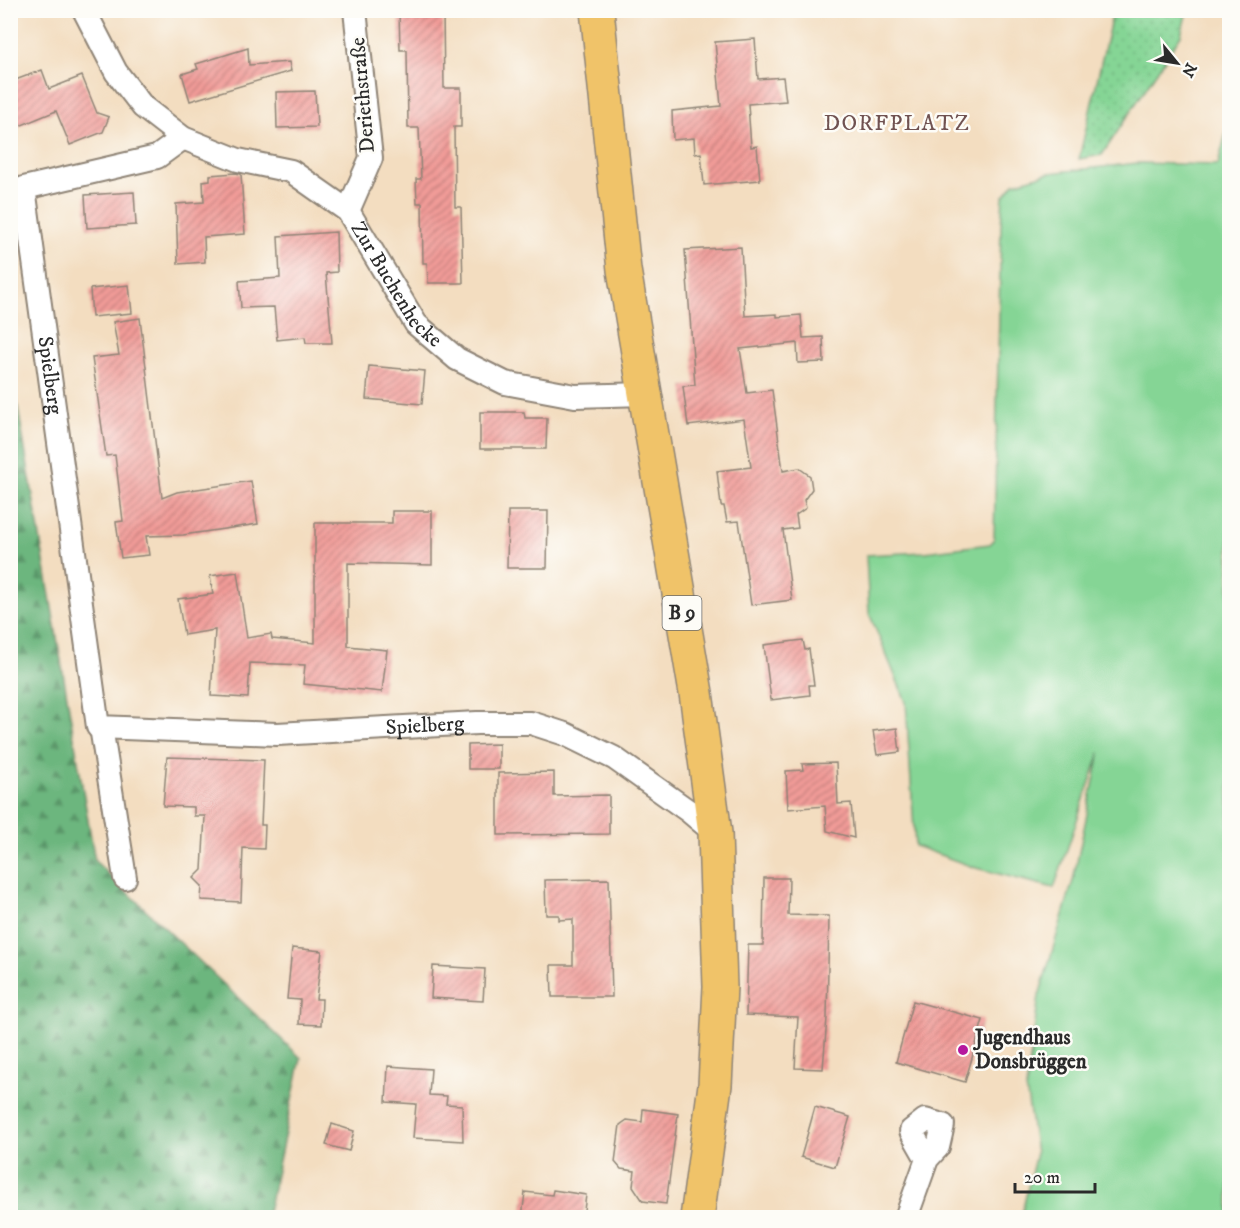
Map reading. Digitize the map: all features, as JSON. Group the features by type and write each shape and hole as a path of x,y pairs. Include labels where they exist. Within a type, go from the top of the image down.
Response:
{"main road":[{"name":"B 9","path":"597,10 624,270 696,693 715,833 720,987 715,1084 697,1218"}],"street":[{"name":"Zur Buchenhecke","path":"84,10 116,72 143,107 183,138 238,160 291,171 348,211 416,324 457,359 505,383 575,396 645,394"},
{"name":"Deriethstraße","path":"348,211 371,158 355,10"},
{"name":"Spielberg","path":"183,138 157,156 24,188 98,727 277,734 477,723 531,723 565,734 614,758 715,833"},
{"name":"Spielberg","path":"101,727 124,878"},
{"path":"906,1218 927,1159"}],"green space":[{"path":"1113,11 1187,11 1181,35 1102,155 1079,159"},
{"path":"1229,121 1229,1217 1021,1217 1036,1153 1026,1088 1039,996 1073,881 1100,752 1054,888 976,868 915,846 906,702 869,613 866,555 925,552 990,544 994,540 1001,225 1003,197 1014,183 1049,173 1138,163 1218,165"},
{"path":"10,361 95,861 301,1058 267,1217 11,1217"}],"building":[{"path":"399,10 443,10 444,88 461,88 461,127 454,127 455,207 461,207 463,283 428,283 427,263 423,263 422,203 417,203 416,179 421,179 419,128 408,128 407,50 400,50"},
{"path":"755,39 758,79 783,77 786,101 748,104 751,147 757,146 760,180 704,185 701,153 695,154 694,138 673,140 672,111 721,106 715,42"},
{"path":"248,48 249,65 289,62 291,71 190,101 182,74 198,69 196,64"},
{"path":"42,70 49,89 82,76 97,113 109,117 103,132 70,145 56,111 10,130 10,82"},
{"path":"315,91 317,127 277,128 276,92"},
{"path":"241,174 245,234 204,237 205,262 178,264 176,204 204,202 203,181 210,180 210,175"},
{"path":"134,192 136,225 87,228 85,195"},
{"path":"336,232 337,272 326,273 332,343 306,343 305,337 277,340 274,307 241,308 239,281 280,278 278,236"},
{"path":"741,247 745,316 801,315 803,338 823,337 824,362 798,363 797,343 740,349 747,393 772,390 783,471 799,468 810,476 812,489 804,500 806,508 796,515 798,528 783,530 792,600 751,605 739,521 727,522 724,506 721,506 717,471 751,467 744,419 688,426 683,386 695,385 685,250"},
{"path":"129,285 132,313 92,317 90,289"},
{"path":"140,318 162,498 177,492 251,481 258,524 183,535 146,536 149,555 121,558 116,522 123,521 115,455 106,456 92,358 119,355 113,322"},
{"path":"369,366 425,371 422,404 366,399"},
{"path":"480,412 524,412 525,418 547,418 546,449 480,449"},
{"path":"392,511 432,511 432,565 348,563 348,646 387,650 382,692 303,684 305,665 250,663 248,698 211,696 215,630 184,635 178,599 213,594 210,576 237,572 247,638 271,634 272,639 315,643 315,523 392,523"},
{"path":"508,511 548,511 547,568 507,568"},
{"path":"803,640 805,650 809,649 814,685 809,685 810,695 771,700 764,645"},
{"path":"897,728 900,752 877,755 873,731"},
{"path":"499,744 499,769 468,769 468,745"},
{"path":"167,757 264,760 261,825 265,825 264,849 243,848 241,902 201,900 202,886 194,878 202,870 205,816 194,816 194,807 163,806"},
{"path":"836,763 838,804 851,803 854,838 827,831 825,806 788,809 786,771 803,770 802,764"},
{"path":"554,772 554,796 609,795 609,834 498,835 498,773"},
{"path":"764,878 789,878 788,915 829,916 827,1018 823,1069 795,1068 798,1017 746,1015 748,945 763,945"},
{"path":"609,879 612,997 552,997 551,965 573,965 573,919 559,920 559,915 546,915 545,880"},
{"path":"292,948 322,951 316,999 322,999 321,1025 299,1024 300,1000 287,999"},
{"path":"433,966 485,969 483,1001 431,998"},
{"path":"913,1001 983,1020 965,1082 896,1062"},
{"path":"388,1066 431,1069 429,1095 447,1096 446,1104 462,1105 463,1141 413,1138 416,1104 386,1102"},
{"path":"815,1107 850,1117 835,1167 801,1157"},
{"path":"643,1109 678,1114 666,1204 643,1201 633,1186 635,1171 621,1169 615,1162 620,1125 627,1120 642,1122"},
{"path":"332,1124 354,1131 349,1151 326,1145"},
{"path":"553,1190 586,1195 583,1218 522,1218 525,1192 552,1195"}],"place":[{"name":"Jugendhaus Donsbrüggen","path":"963,1050"}],"district":[{"name":"DORFPLATZ","path":"897,123"}]}
